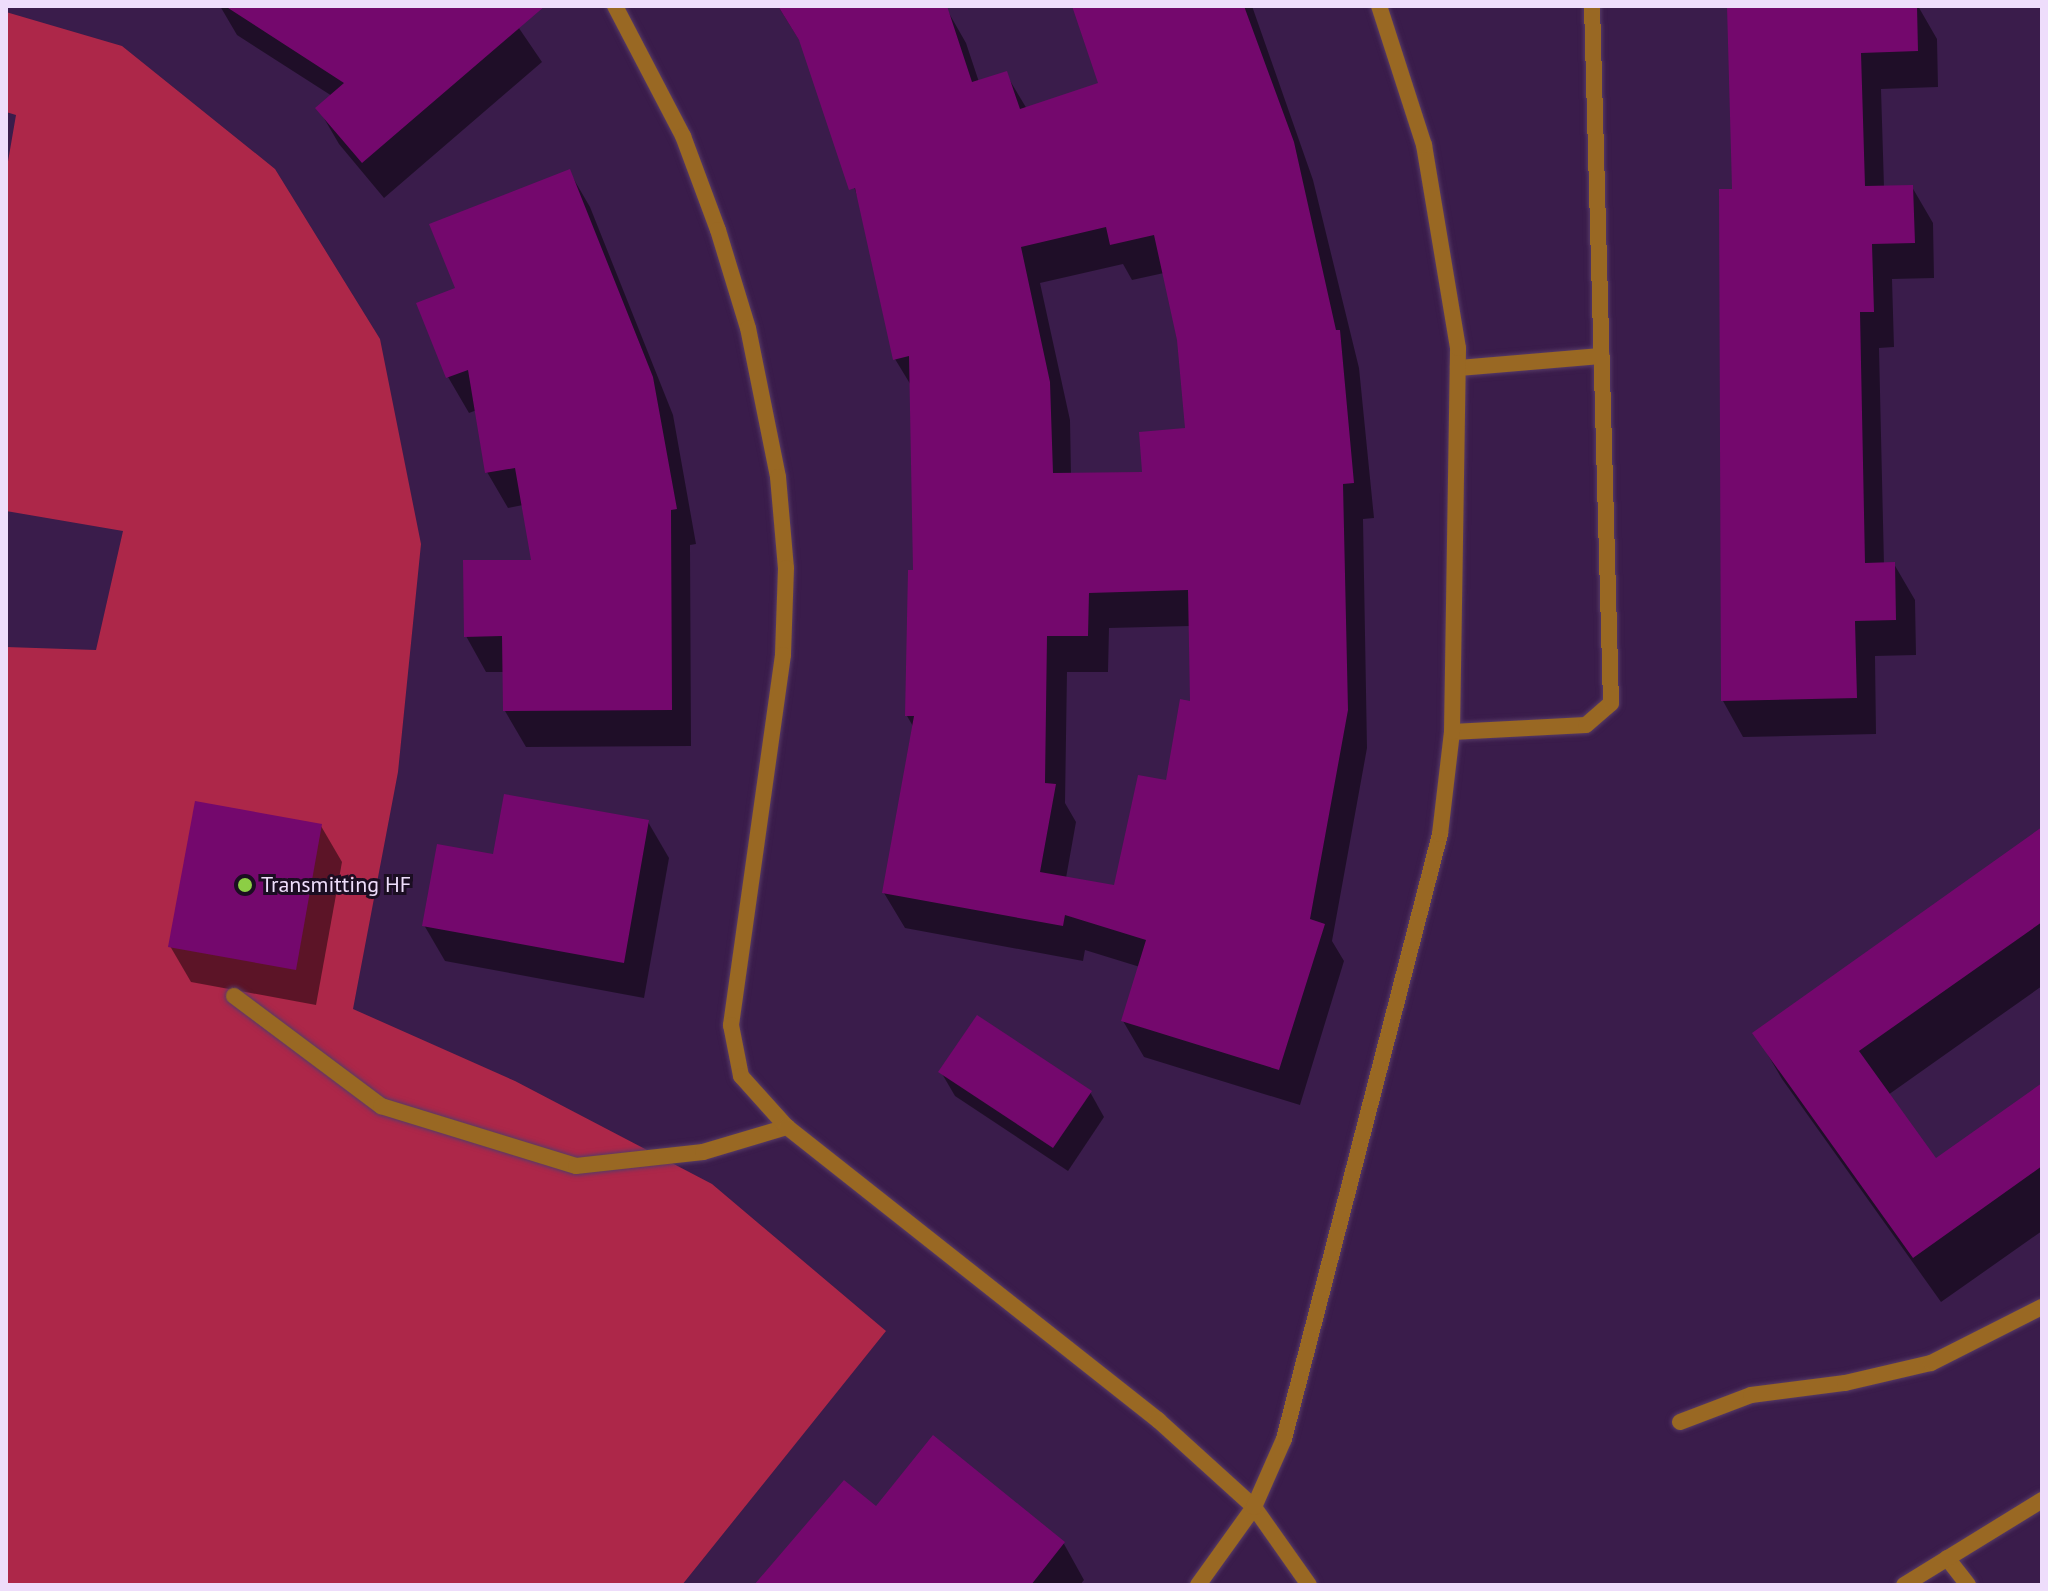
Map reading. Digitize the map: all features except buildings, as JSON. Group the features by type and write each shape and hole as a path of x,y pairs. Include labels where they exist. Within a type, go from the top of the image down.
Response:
{"street":[{"path":"615,6 683,136 718,230 748,328 778,477 786,568 782,669 731,1025 741,1076 787,1127 1158,1420 1254,1507 1309,1585"},
{"path":"1198,1585 1254,1507 1284,1439 1440,834 1452,732 1458,368 1424,145 1379,6"},
{"path":"1452,732 1586,725 1611,703 1592,6"},
{"path":"1458,368 1602,356"},
{"path":"234,996 381,1106 576,1166 703,1152 787,1127"},
{"path":"1680,1422 1751,1395 1845,1383 1931,1363 2042,1307"},
{"path":"1904,1585 2042,1500"},
{"path":"1947,1558 1968,1585"}],"shaded area":[{"path":"6,12 122,46 275,169 380,339 421,544 398,772 353,1009 515,1081 712,1184 886,1331 682,1585 6,1585 6,647 96,650 123,531 6,511 6,173 16,115 6,112"}],"place":[{"name":"Transmitting HF","path":"245,885"}]}
